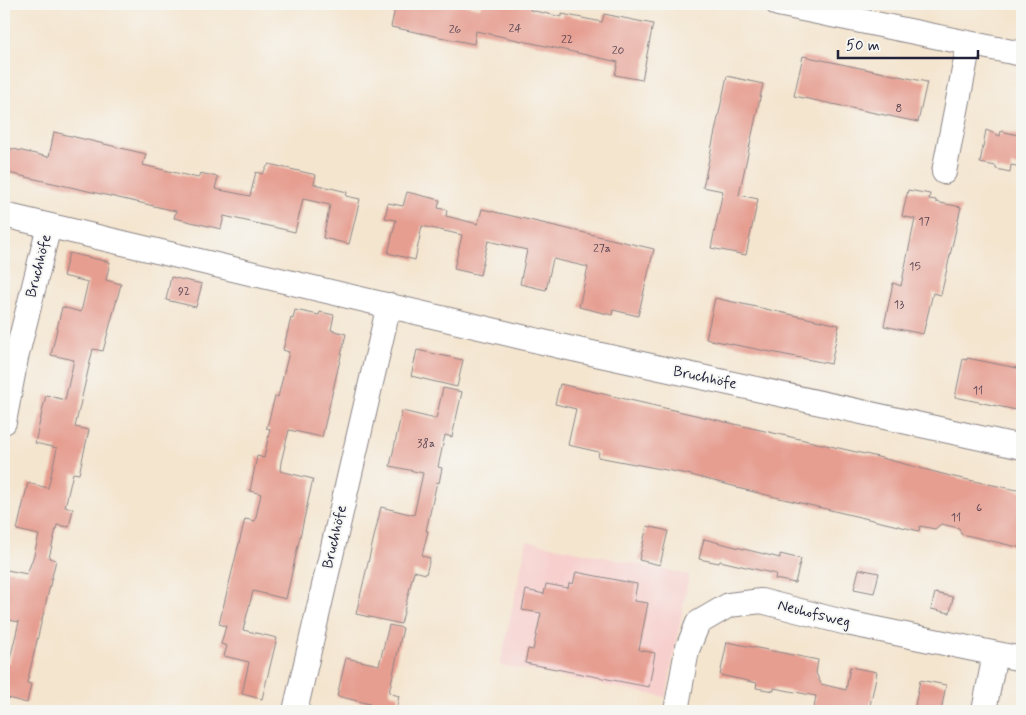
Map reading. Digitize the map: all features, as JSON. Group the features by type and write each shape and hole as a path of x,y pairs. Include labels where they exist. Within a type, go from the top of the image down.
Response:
{"street":[{"path":"778,4 1022,54"},
{"path":"944,172 969,44"},
{"name":"Bruchhöfe","path":"4,215 564,347 1022,447"},
{"name":"Bruchhöfe","path":"4,422 16,358 48,226"},
{"name":"Bruchhöfe","path":"295,711 389,305"},
{"name":"Neuhofsweg","path":"676,711 687,650 698,623 729,605 761,601 847,623 1022,659"},
{"path":"984,711 995,654"}],"shaded area":[{"path":"527,541 689,575 666,697 500,665"}],"building":[{"path":"396,4 460,4 480,8 481,4 517,4 531,6 530,10 562,17 562,14 602,22 604,14 653,24 642,80 615,75 618,62 476,31 474,44 391,27"},
{"path":"803,56 927,82 918,122 794,96"},
{"path":"727,76 763,84 739,195 758,199 746,255 711,248 723,191 703,187"},
{"path":"986,130 1000,136 1001,131 1022,136 1022,167 1011,165 1010,172 996,169 996,166 980,163"},
{"path":"54,132 146,154 143,165 198,178 200,173 218,177 215,189 250,196 256,172 262,174 269,164 316,175 314,184 347,192 346,196 360,199 349,244 323,238 330,205 303,199 295,232 224,216 221,229 174,218 176,211 4,172 4,147 49,157"},
{"path":"908,190 930,194 929,199 936,200 936,202 961,207 941,295 933,293 923,334 884,326 893,283 901,286 915,219 902,216"},
{"path":"407,192 440,200 438,208 447,210 446,216 478,224 482,209 654,249 638,316 613,310 612,315 579,307 588,267 553,259 546,290 520,284 527,250 488,241 480,275 454,269 462,235 422,226 415,260 388,253 396,220 385,218 388,203 403,206"},
{"path":"69,253 110,262 106,280 121,284 103,351 93,349 75,427 89,430 79,474 73,473 65,507 73,509 69,527 57,525 49,558 56,560 27,683 31,684 27,703 4,697 4,662 9,663 19,622 4,619 4,585 7,570 27,574 39,535 17,530 28,483 48,488 57,448 35,443 46,395 65,400 74,360 51,355 62,307 81,312 88,282 63,276"},
{"path":"171,277 202,284 196,307 166,300"},
{"path":"715,298 839,325 831,364 706,339"},
{"path":"295,310 319,315 320,312 334,315 331,330 346,334 322,437 289,430 281,462 280,471 313,479 286,599 253,591 243,630 277,638 262,699 242,694 249,662 224,656 227,646 221,644 226,626 219,624 245,519 255,521 261,494 250,491 257,456 264,458 270,429 266,428 275,396 278,397 289,352 283,350 291,318 293,319"},
{"path":"417,350 463,360 457,387 411,376"},
{"path":"967,358 1022,369 1022,409 1016,408 1016,410 955,397 963,359 967,360"},
{"path":"560,384 878,457 954,477 1022,491 1022,548 961,534 959,528 941,524 935,529 920,526 919,531 737,488 687,474 598,457 599,452 568,445 576,409 555,404"},
{"path":"443,388 462,392 452,437 445,435 438,467 442,468 439,483 437,482 422,556 430,558 426,574 414,571 401,624 356,614 381,507 414,515 423,473 390,466 402,411 436,419"},
{"path":"647,526 668,531 660,565 639,560"},
{"path":"704,539 780,558 780,554 801,559 795,583 775,579 776,574 720,561 719,563 699,559"},
{"path":"859,569 879,573 874,593 854,589"},
{"path":"576,572 637,584 634,601 648,603 639,650 655,653 649,687 525,663 528,649 533,650 541,613 522,610 526,590 544,594 546,584 568,588 569,583 573,584"},
{"path":"935,593 953,597 950,613 931,609"},
{"path":"389,625 403,628 389,693 399,696 396,711 368,711 370,704 337,696 346,658 379,665"},
{"path":"727,642 818,660 816,673 821,684 846,690 850,667 877,672 869,711 828,711 814,708 816,696 774,688 774,691 756,688 757,683 720,675"},
{"path":"920,680 946,685 941,711 914,711"}]}
